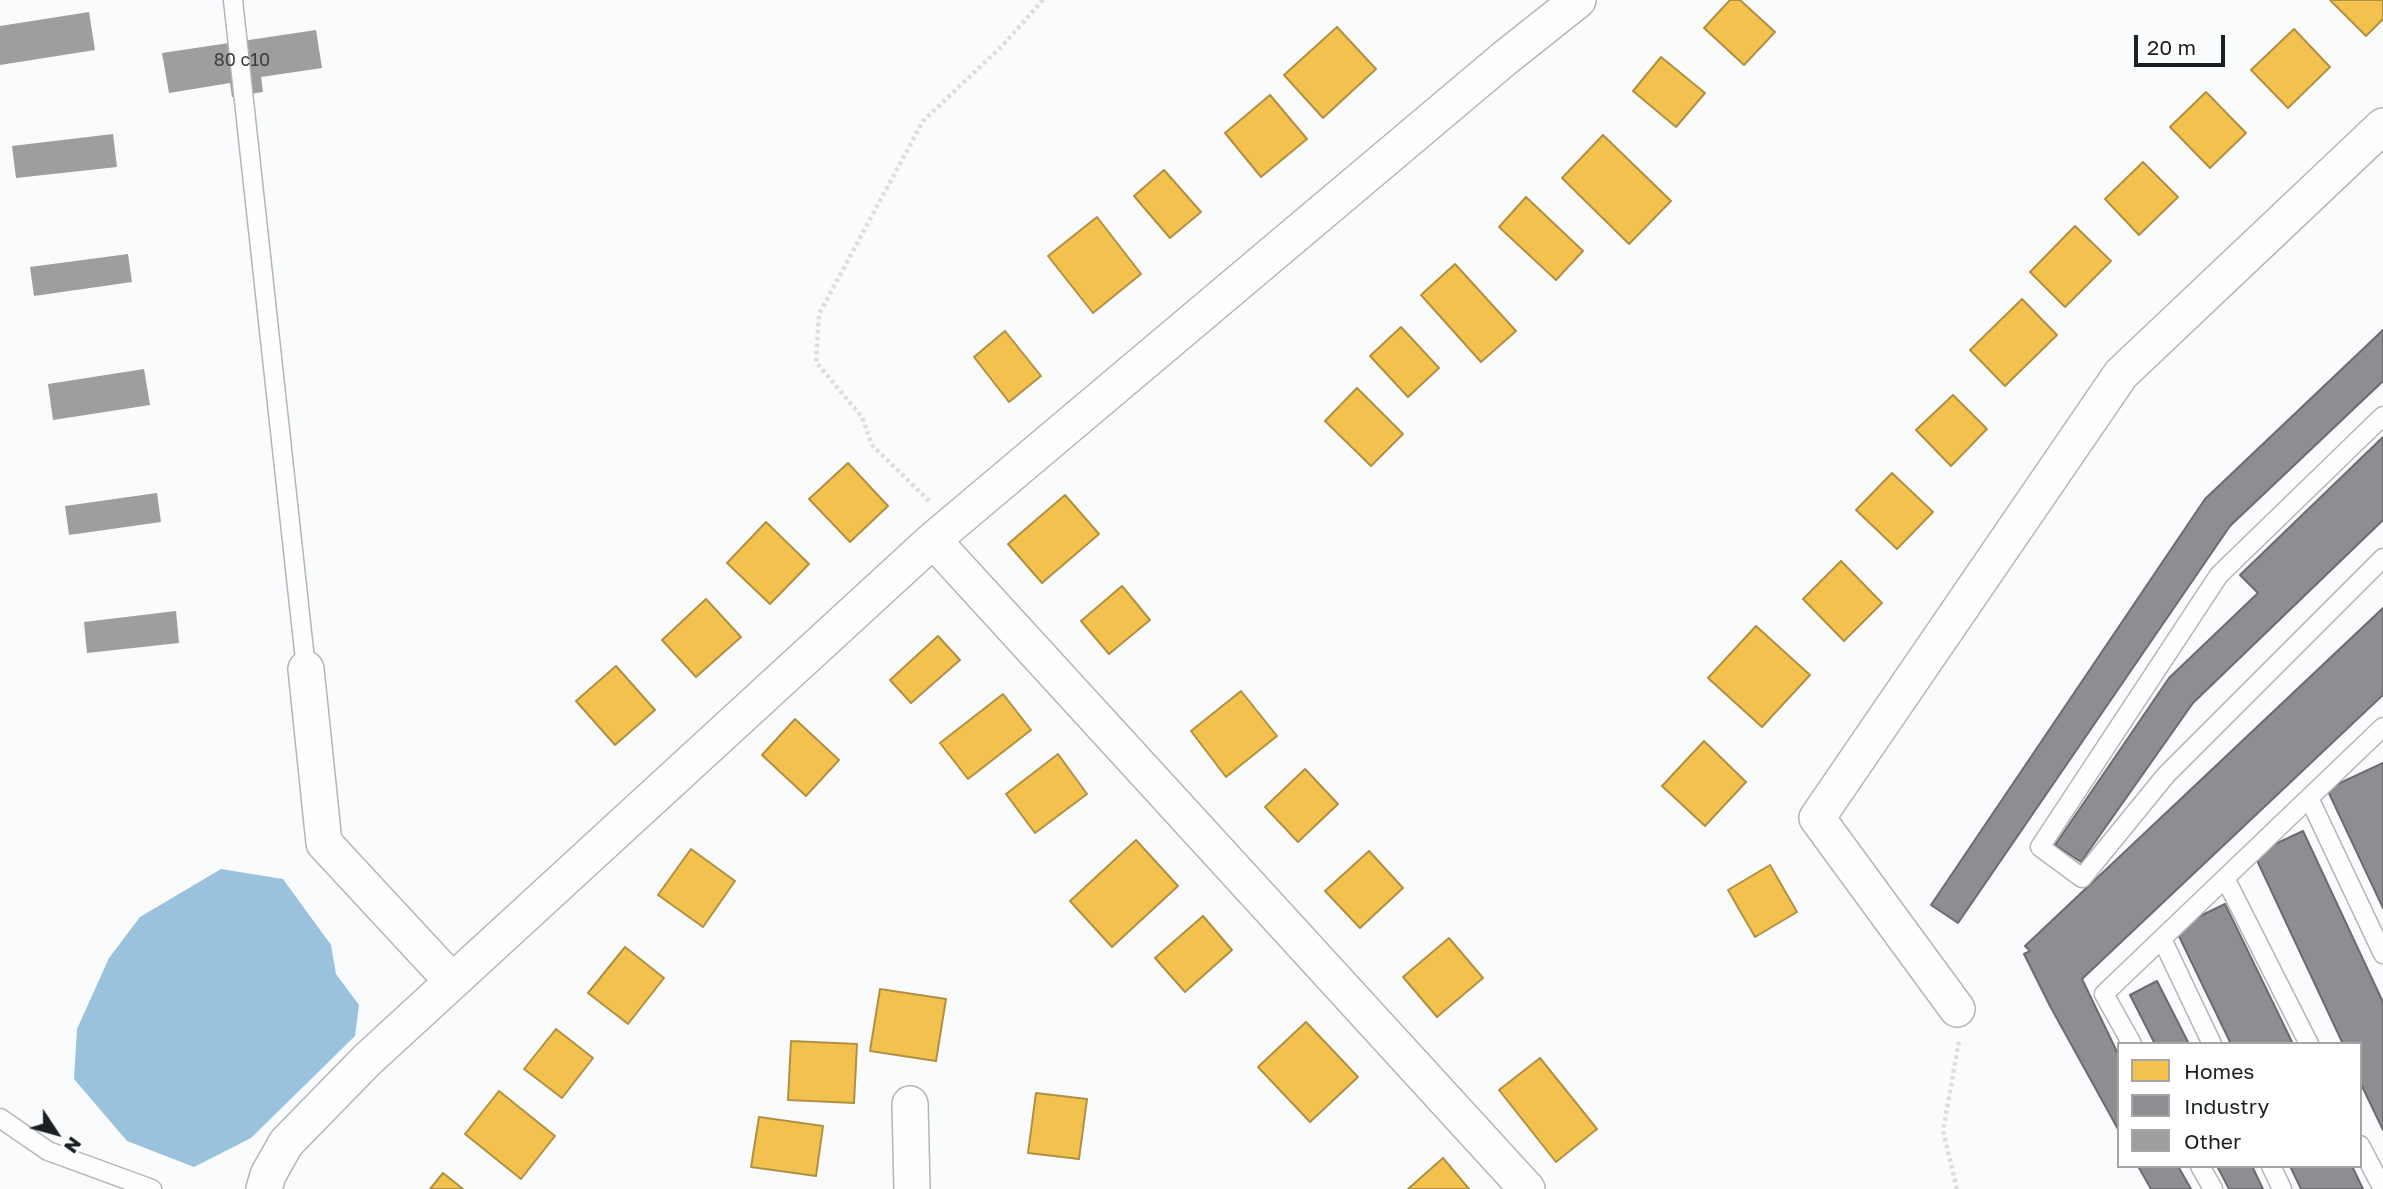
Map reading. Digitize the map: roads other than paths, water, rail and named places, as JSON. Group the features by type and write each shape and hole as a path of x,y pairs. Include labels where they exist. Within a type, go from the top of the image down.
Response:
{"street":[{"path":"264,1189 268,1175 286,1143 367,1060 933,540 1577,0"},
{"path":"1957,1009 1817,818 2121,374 2383,126"},
{"path":"933,540 1527,1189"},
{"path":"306,668 324,843 452,981"},
{"path":"910,1104 912,1189"}],"lane":[{"path":"233,0 306,668"},
{"path":"2383,416 2219,575 2040,848 2082,878 2166,775 2383,558"},
{"path":"2131,1042 2104,994 2383,729"},
{"path":"2309,798 2383,954"},
{"path":"2225,878 2308,1042"},
{"path":"2161,939 2211,1042"},
{"path":"0,1118 48,1151 152,1189"},
{"path":"2362,1149 2383,1189"},
{"path":"2201,1168 2213,1189"},
{"path":"2272,1168 2282,1189"}],"water":[{"path":"221,869 283,879 331,945 336,974 359,1005 355,1036 251,1138 194,1167 127,1141 74,1079 77,1029 109,958 140,917"}]}
